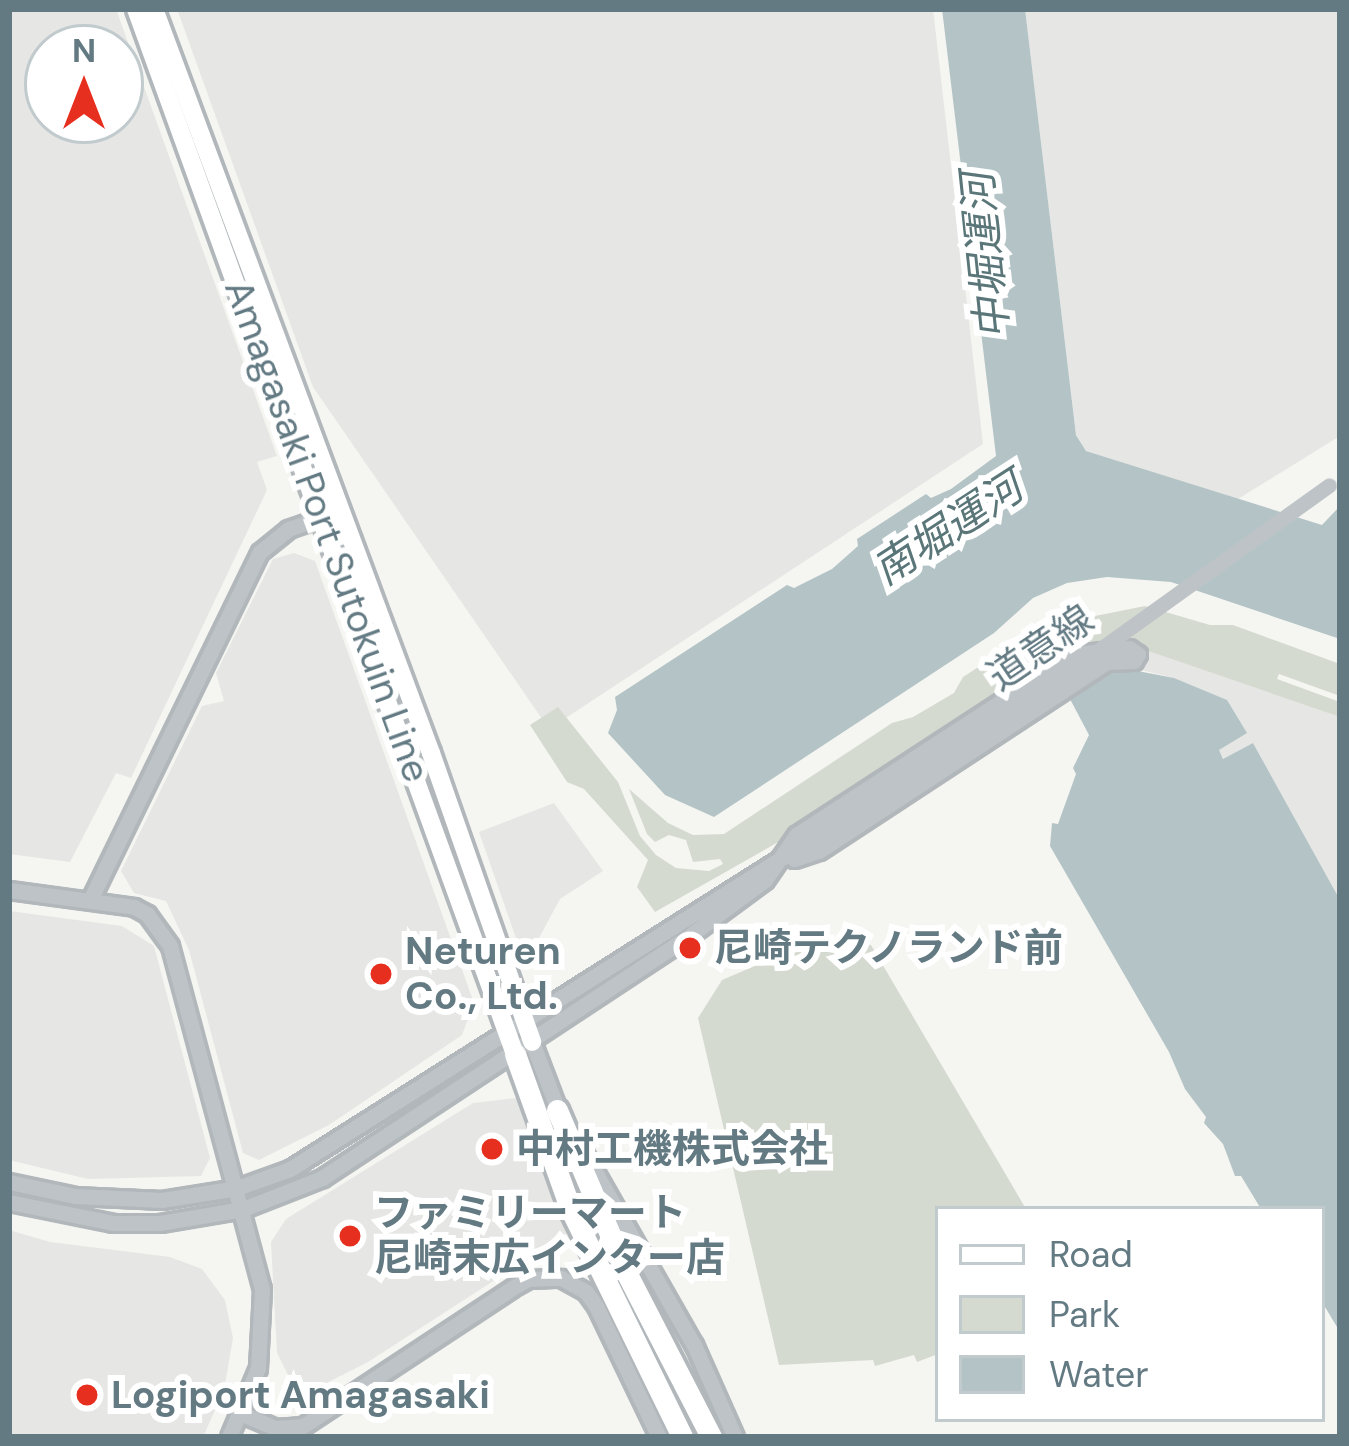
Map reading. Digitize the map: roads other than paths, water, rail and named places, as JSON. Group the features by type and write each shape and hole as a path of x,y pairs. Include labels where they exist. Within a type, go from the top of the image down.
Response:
{"highway":[{"path":"520,1038 545,1148 711,1437"},
{"path":"556,1111 626,1272 632,1305 682,1437"},
{"path":"632,1305 697,1437"}],"main road":[{"name":"Amagasaki Port Sutokuin Line","path":"136,9 520,1038"},
{"name":"Amagasaki Port Sutokuin Line","path":"154,9 431,753 520,1038"}],"street":[{"name":"道意線","path":"520,1038 695,909 774,866 1085,660 1334,481"},
{"path":"90,900 260,552 288,529 322,517"},
{"path":"1130,648 1138,654 1134,661 1107,662 1066,687 819,851 774,866 796,835 1055,666 1084,652 1130,648"},
{"path":"9,890 90,900 147,914 170,946 243,1209 263,1307 258,1368 229,1437"},
{"path":"520,1038 556,1111 602,1176 694,1345 736,1437"},
{"path":"9,1182 127,1200 237,1188 336,1144 520,1038"},
{"path":"9,1202 113,1222 160,1223 243,1209 335,1171 520,1038"},
{"path":"240,1413 274,1428 303,1426 512,1288 545,1277 575,1284 596,1306 659,1437"}],"water":[{"path":"942,9 1025,9 1076,435 1086,451 1322,525 1340,506 1340,639 1171,582 1107,577 1067,583 1033,598 994,633 714,817 665,795 608,733 617,710 615,697 787,585 794,588 832,569 858,546 857,539 926,494 931,498 951,489 996,456"},
{"path":"1111,670 1174,678 1227,700 1247,733 1219,750 1223,759 1253,743 1340,900 1340,1332 1325,1307 1325,1206 1259,1206 1241,1176 1235,1176 1223,1144 1204,1123 1206,1117 1185,1089 1169,1052 1050,846 1052,823 1058,824 1076,774 1073,768 1089,735 1070,699"}],"place":[{"name":"尼崎テクノランド前","path":"690,948"},
{"name":"Neturen Co., Ltd.","path":"381,974"},
{"name":"中村工機株式会社","path":"492,1149"},
{"name":"ファミリーマート 尼崎末広インター店","path":"350,1236"},
{"name":"Logiport Amagasaki","path":"87,1395"}],"water label":[{"name":"中堀運河","path":"986,256"},
{"name":"南堀運河","path":"948,529"}]}
